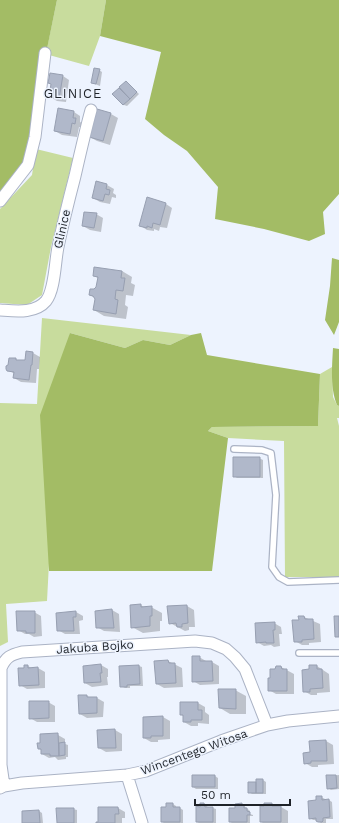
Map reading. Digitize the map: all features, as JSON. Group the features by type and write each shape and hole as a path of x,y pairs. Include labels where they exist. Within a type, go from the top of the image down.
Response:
{"street":[{"path":"0,201 28,165 35,137 45,53"},
{"name":"Glinice","path":"0,310 29,310 38,307 46,301 50,294 59,242 91,110"},
{"name":"Jakuba Bojko","path":"2,787 1,668 5,660 12,654 22,652 195,641 212,643 226,649 235,657 244,669 267,725"},
{"name":"Wincentego Witosa","path":"2,787 22,783 127,776 146,771 221,741 267,725 288,721 339,716"},
{"path":"127,776 142,823"}],"lane":[{"path":"234,449 262,450 271,453 276,495 272,566 279,576 288,582 339,580"},
{"path":"299,653 339,653"}],"green space":[{"path":"0,0 57,0 24,161 0,192"},
{"path":"57,0 106,0 100,36 89,66 49,55 47,48"},
{"path":"106,0 339,0 339,194 323,212 325,234 309,241 264,229 215,219 218,187 187,151 164,135 145,119 161,52 100,36"},
{"path":"36,149 73,158 51,247 42,295 27,305 0,303 0,209 32,175"},
{"path":"332,258 339,260 339,322 334,335 325,320"},
{"path":"42,318 191,335 170,345 143,340 125,348 70,333 49,563 47,601 6,604 8,642 0,646 0,403 37,404"},
{"path":"70,333 125,348 143,340 170,345 191,335 201,333 207,355 320,374 318,426 212,427 208,431 228,438 212,571 49,571 40,415"},
{"path":"333,348 339,349 339,406 337,405 332,385"},
{"path":"332,367 333,397 339,406 339,418 337,418 339,426 339,577 285,577 284,441 228,438 208,431 212,427 318,426 320,374"}],"building":[{"path":"94,68 100,69 96,84 91,83"},
{"path":"50,73 63,75 59,99 49,97 51,84 48,83"},
{"path":"126,81 137,92 130,99 119,87"},
{"path":"119,88 130,99 123,105 112,94"},
{"path":"58,108 74,111 73,118 76,118 75,124 72,123 70,134 54,131"},
{"path":"97,109 111,113 103,141 89,137"},
{"path":"96,181 107,184 106,189 110,190 109,195 105,194 103,201 92,198"},
{"path":"147,197 166,203 160,225 153,223 152,228 147,226 147,228 139,226"},
{"path":"84,212 97,213 94,228 82,226"},
{"path":"94,267 122,271 121,278 125,278 123,291 116,290 115,299 118,300 116,314 93,310 95,299 93,296 89,295 90,289 94,289 96,287 98,277 93,276"},
{"path":"26,351 33,352 29,380 13,378 14,372 7,371 6,369 9,358 25,360"},
{"path":"233,457 260,457 260,477 233,477"},
{"path":"141,604 141,607 152,606 150,626 131,628 130,605"},
{"path":"187,605 188,623 182,624 182,627 177,627 176,623 169,624 167,606"},
{"path":"112,609 114,628 96,628 95,611"},
{"path":"16,611 35,611 35,633 17,631"},
{"path":"76,611 76,617 73,617 74,631 57,631 56,613"},
{"path":"298,616 304,616 305,619 313,619 314,639 294,642 292,620 299,620"},
{"path":"334,616 339,616 339,637 335,637"},
{"path":"275,622 275,630 273,630 274,643 256,643 255,623"},
{"path":"192,656 200,656 200,661 212,661 213,681 192,682"},
{"path":"168,660 169,663 175,663 176,683 156,684 154,661"},
{"path":"101,664 101,682 84,683 83,666"},
{"path":"24,665 28,665 28,668 38,667 39,685 19,686 18,668 24,668"},
{"path":"139,665 140,684 120,687 119,666"},
{"path":"309,665 317,665 317,669 322,669 323,688 310,689 310,692 303,692 302,670 309,669"},
{"path":"276,666 281,666 282,669 287,669 287,691 268,691 270,669 275,669"},
{"path":"218,689 236,689 236,709 219,708"},
{"path":"78,695 97,697 97,713 79,714"},
{"path":"29,701 49,701 49,718 29,719"},
{"path":"180,702 198,702 198,710 202,710 202,720 183,722 183,715 180,715"},
{"path":"163,716 163,736 143,738 143,717"},
{"path":"115,729 116,748 98,748 97,730"},
{"path":"58,733 59,756 41,754 41,749 38,749 37,743 40,743 40,734"},
{"path":"326,740 327,761 311,761 311,763 304,764 303,753 310,752 309,741"},
{"path":"65,742 65,755 59,756 59,743"},
{"path":"192,775 215,775 215,787 192,787"},
{"path":"326,775 336,775 337,788 327,789"},
{"path":"256,779 263,779 263,793 256,793"},
{"path":"248,782 256,782 256,793 248,793"},
{"path":"316,796 322,796 322,800 329,799 330,817 323,818 322,822 316,821 316,818 309,819 308,801 316,800"},
{"path":"166,803 173,803 173,807 180,807 180,822 161,822 161,807 166,807"},
{"path":"200,803 204,803 205,807 213,807 213,822 196,822 196,806 200,807"},
{"path":"242,803 244,808 247,808 247,811 250,812 250,815 247,815 247,822 229,822 229,808 235,808 235,804"},
{"path":"264,803 272,803 272,806 281,806 281,822 260,822 260,806 264,806"},
{"path":"98,807 118,807 119,814 115,814 115,823 96,823 98,822"},
{"path":"56,808 74,808 74,823 57,823"},
{"path":"39,810 40,823 22,823 22,811"}],"district":[{"name":"GLINICE","path":"73,93"}]}
